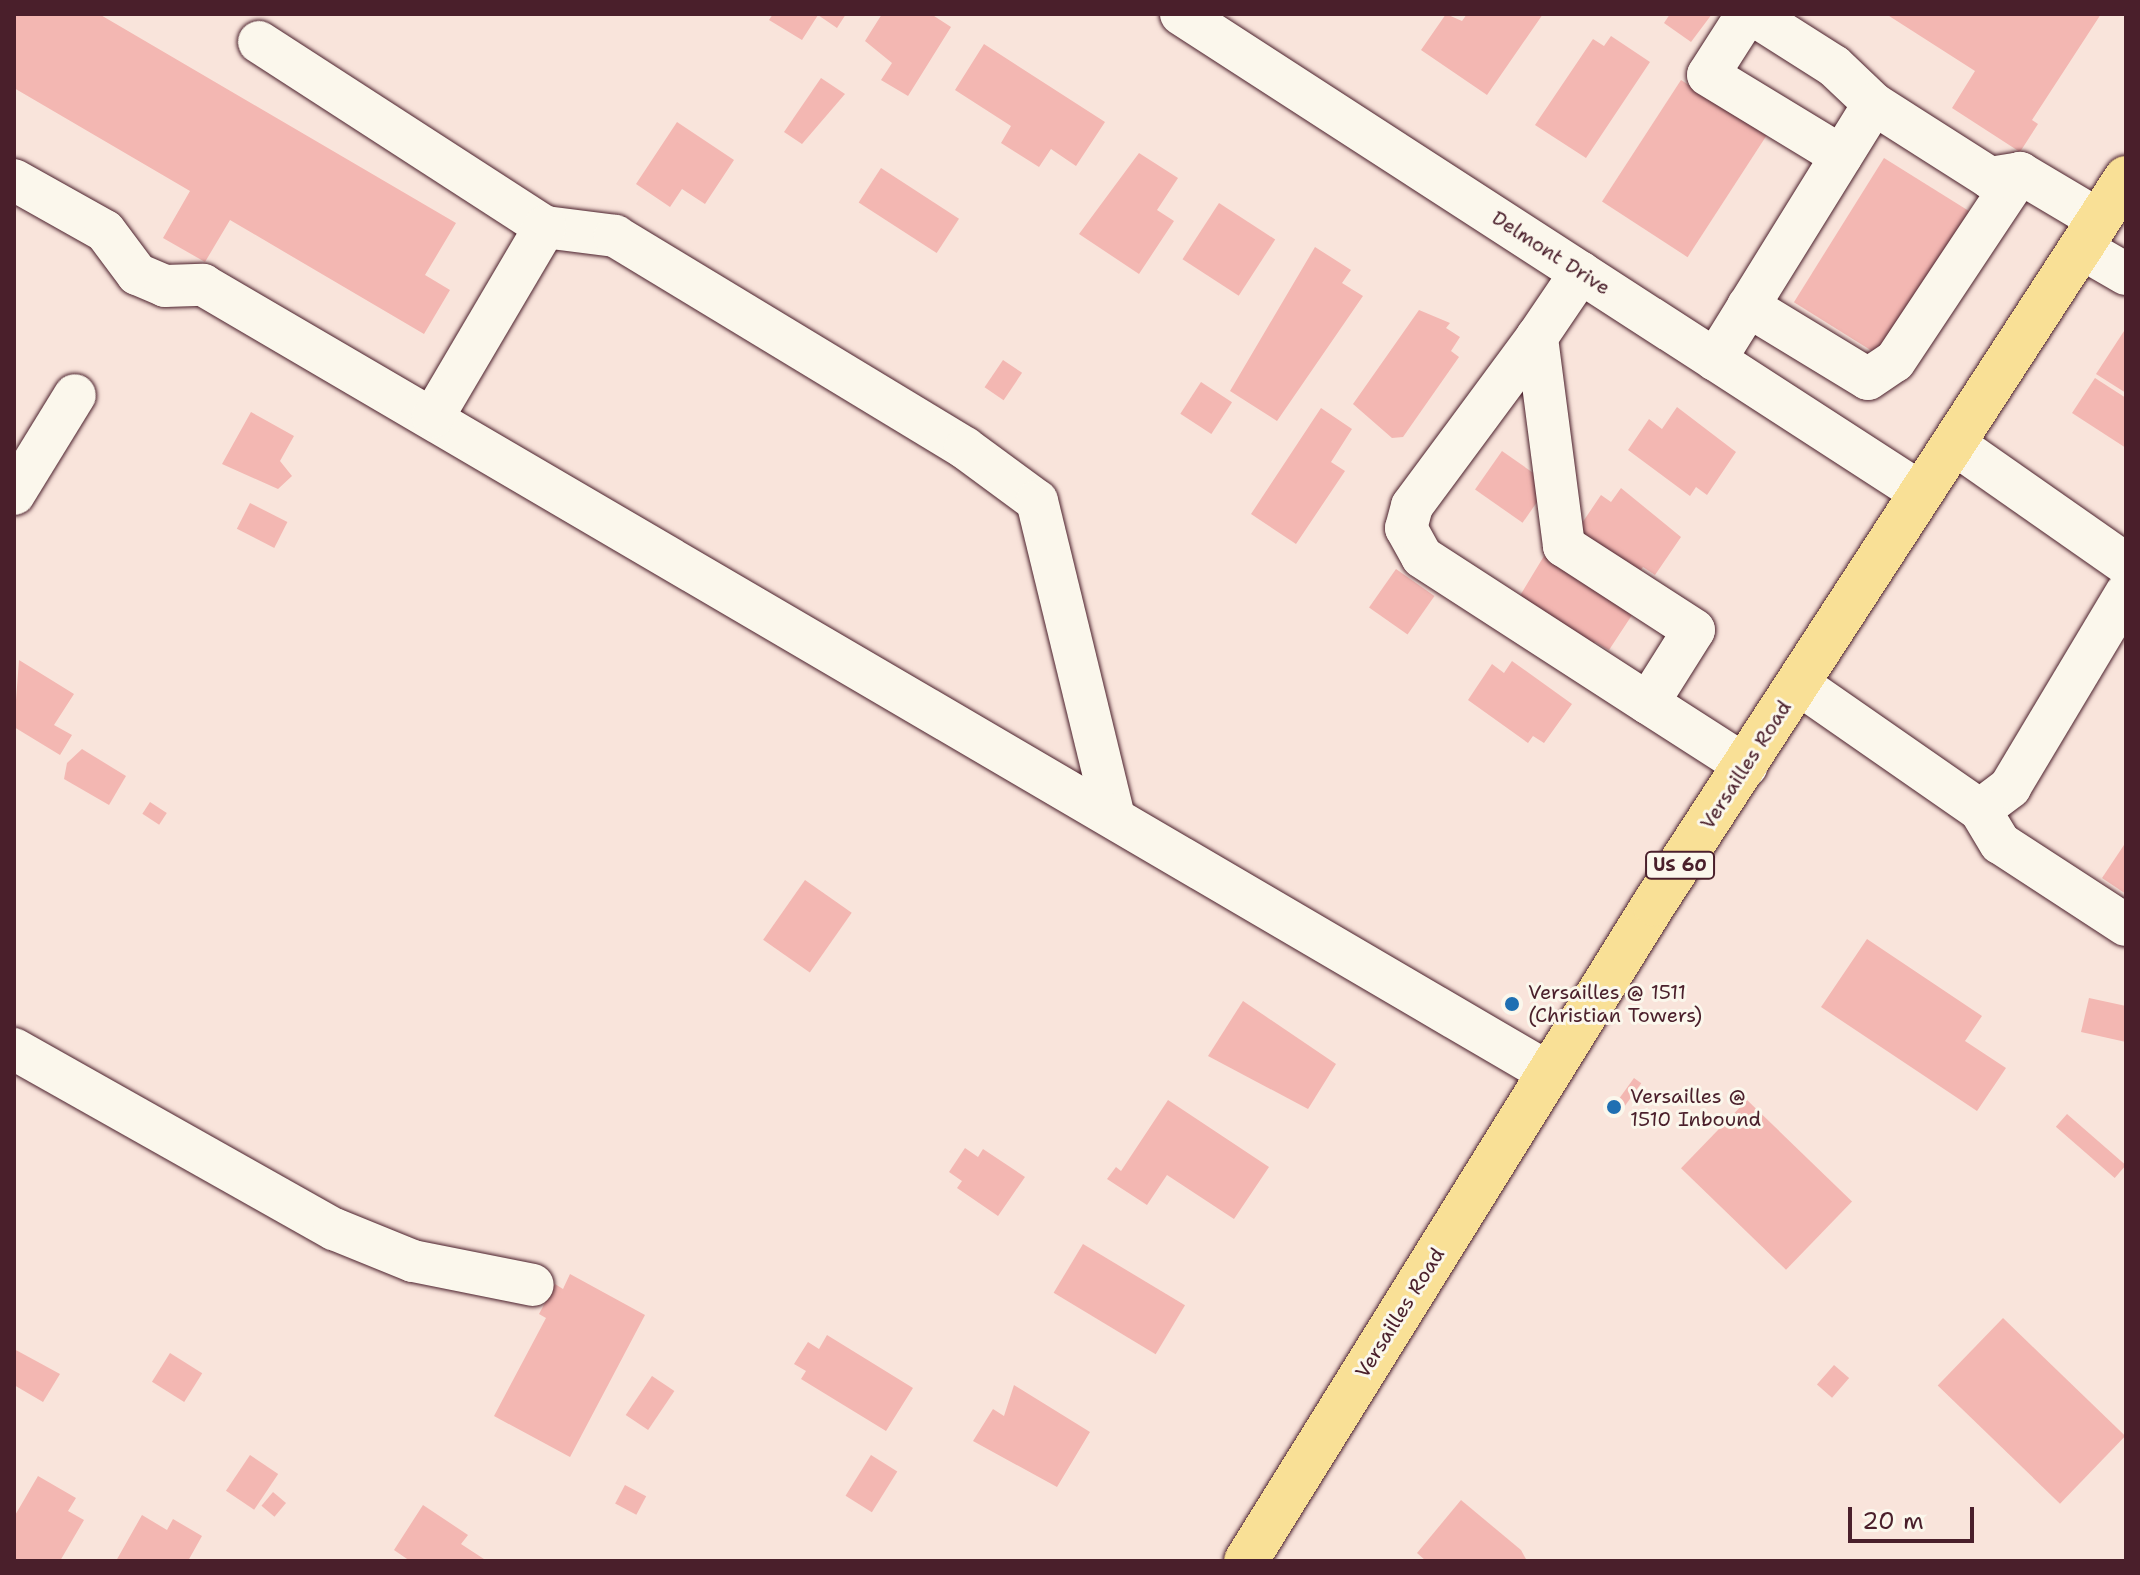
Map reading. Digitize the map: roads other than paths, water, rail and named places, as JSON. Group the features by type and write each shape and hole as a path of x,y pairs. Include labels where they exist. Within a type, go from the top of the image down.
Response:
{"main road":[{"name":"Versailles Road","path":"1246,1561 1549,1073 2126,178"}],"street":[{"name":"Delmont Drive","path":"1181,14 1921,493"},
{"path":"1841,156 1708,75 1750,14 1834,66 1874,104 1990,178 2020,173"},
{"path":"259,42 545,227 615,236 965,448 1037,501 1114,816"},
{"path":"1715,360 1874,104"},
{"path":"2020,173 2090,234 2126,274"},
{"path":"1748,306 1868,379 1895,361 2020,173"},
{"path":"14,180 105,231 137,274 165,286 203,285 718,583 1549,1073"},
{"path":"433,417 545,227"},
{"path":"1581,272 1412,506 1406,528 1422,557 1746,766"},
{"path":"1537,337 1564,546 1694,630 1648,703"},
{"path":"14,494 75,395"},
{"path":"1953,443 2126,564"},
{"path":"1980,810 2010,787 2126,593"},
{"path":"1800,685 1980,810 2000,843 2126,925"},
{"path":"14,1049 334,1229 413,1261 533,1285"}],"place":[{"name":"Versailles @ 1511 (Christian Towers)","path":"1512,1004"},
{"name":"Versailles @ 1510 Inbound","path":"1614,1107"}]}
